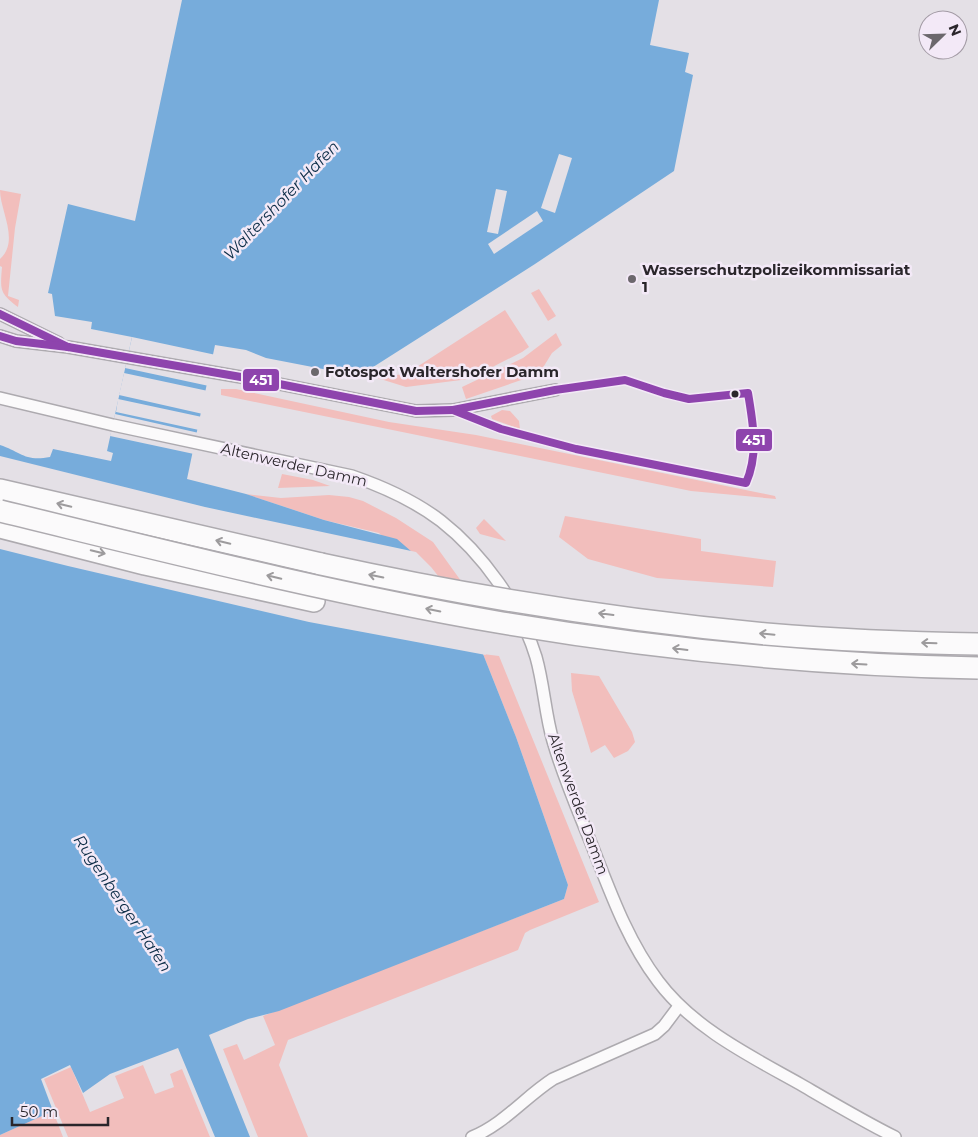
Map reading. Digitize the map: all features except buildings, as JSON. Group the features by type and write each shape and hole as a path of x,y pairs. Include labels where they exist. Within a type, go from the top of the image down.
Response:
{"highway":[{"path":"0,490 378,576 579,611 767,634 900,642 978,644"},
{"path":"0,511 317,587 495,622 557,632 731,654 848,664 978,668"},
{"path":"0,527 145,564 314,601 446,627 556,645 679,663 756,670 848,678 978,682"}],"street":[{"path":"0,314 68,347"},
{"path":"0,336 16,341 68,347 220,373 416,411 453,410 555,390"},
{"name":"Altenwerder Damm","path":"0,398 113,425 346,475 386,489 415,504 440,521 459,538 489,571 514,607 536,657 553,742 565,778 621,918 644,962 659,983 679,1006 699,1023 754,1058 895,1137"},
{"path":"472,1137 491,1128 507,1117 553,1079 644,1041 664,1026 679,1006"}],"shaded area":[{"path":"0,190 21,194 15,228 8,296 19,300 18,307 4,295 1,287 2,267 0,266 0,259 6,252 9,235"},
{"path":"539,289 556,316 548,321 531,293"},
{"path":"505,310 529,347 522,352 469,379 406,387 374,377 406,374"},
{"path":"556,333 562,345 552,353 539,374 466,399 462,387 523,358"},
{"path":"221,389 236,389 389,422 476,435 775,496 776,499 691,491 221,395"},
{"path":"502,410 510,411 519,421 520,429 492,419 491,416"},
{"path":"282,474 313,480 330,486 278,488"},
{"path":"246,494 281,498 329,495 349,497 363,501 396,518 433,542 474,599 483,618 463,617 379,533 324,520"},
{"path":"565,516 701,539 701,551 776,561 773,587 657,578 588,559 559,537"},
{"path":"484,519 506,541 480,534 476,528"},
{"path":"483,654 499,656 599,902 530,930 525,933 518,950 288,1040 279,1065 308,1137 258,1137 223,1049 237,1044 244,1060 275,1045 263,1016 564,899 568,885 516,737"},
{"path":"571,673 599,676 632,732 635,742 628,751 614,758 605,745 591,753 572,691"},
{"path":"143,1065 155,1094 174,1087 170,1074 182,1069 210,1137 68,1137 44,1079 71,1067 90,1112 124,1098 115,1076"},
{"path":"53,1111 63,1137 0,1137 0,1135"}],"water":[{"path":"182,0 659,0 650,45 689,53 685,72 693,75 674,171 535,264 359,376 266,358 246,350 215,345 187,479 246,494 324,520 397,539 412,552 449,593 483,654 516,737 568,885 564,899 279,1011 248,1019 209,1035 250,1137 215,1137 178,1048 110,1074 83,1093 70,1065 41,1079 53,1111 0,1135 0,445 24,456 35,458 50,457 53,449 111,461 113,453 107,451 132,337 91,329 92,322 55,316 52,294 48,293 68,204 135,221"}],"pier":[{"path":"559,154 572,158 555,213 541,208"},
{"path":"496,189 507,191 498,234 487,232"},
{"path":"537,211 543,221 494,254 488,244"},
{"path":"132,337 216,355 209,386 125,368"},
{"path":"124,373 208,391 203,414 119,395"},
{"path":"118,399 202,417 199,430 116,412"},
{"path":"115,414 199,433 194,454 110,436"},
{"path":"0,456 205,507 416,552 431,567 458,603 321,577 0,501"},
{"path":"0,504 466,616 486,655 309,622 0,549"}],"transit line":[{"name":"451","path":"0,314 68,347"},
{"name":"451","path":"0,336 16,341 68,347"},
{"name":"451","path":"68,347 264,381 416,411 453,410"},
{"name":"451","path":"625,380 689,399 748,393 754,450 746,483 576,449 501,429 453,410 555,390 625,380"}],"place":[{"name":"Wasserschutzpolizeikommissariat 1","path":"632,279"},
{"name":"Fotospot Waltershofer Damm","path":"315,372"}],"water label":[{"name":"Waltershofer Hafen","path":"281,200"},
{"name":"Rugenberger Hafen","path":"123,903"}]}
